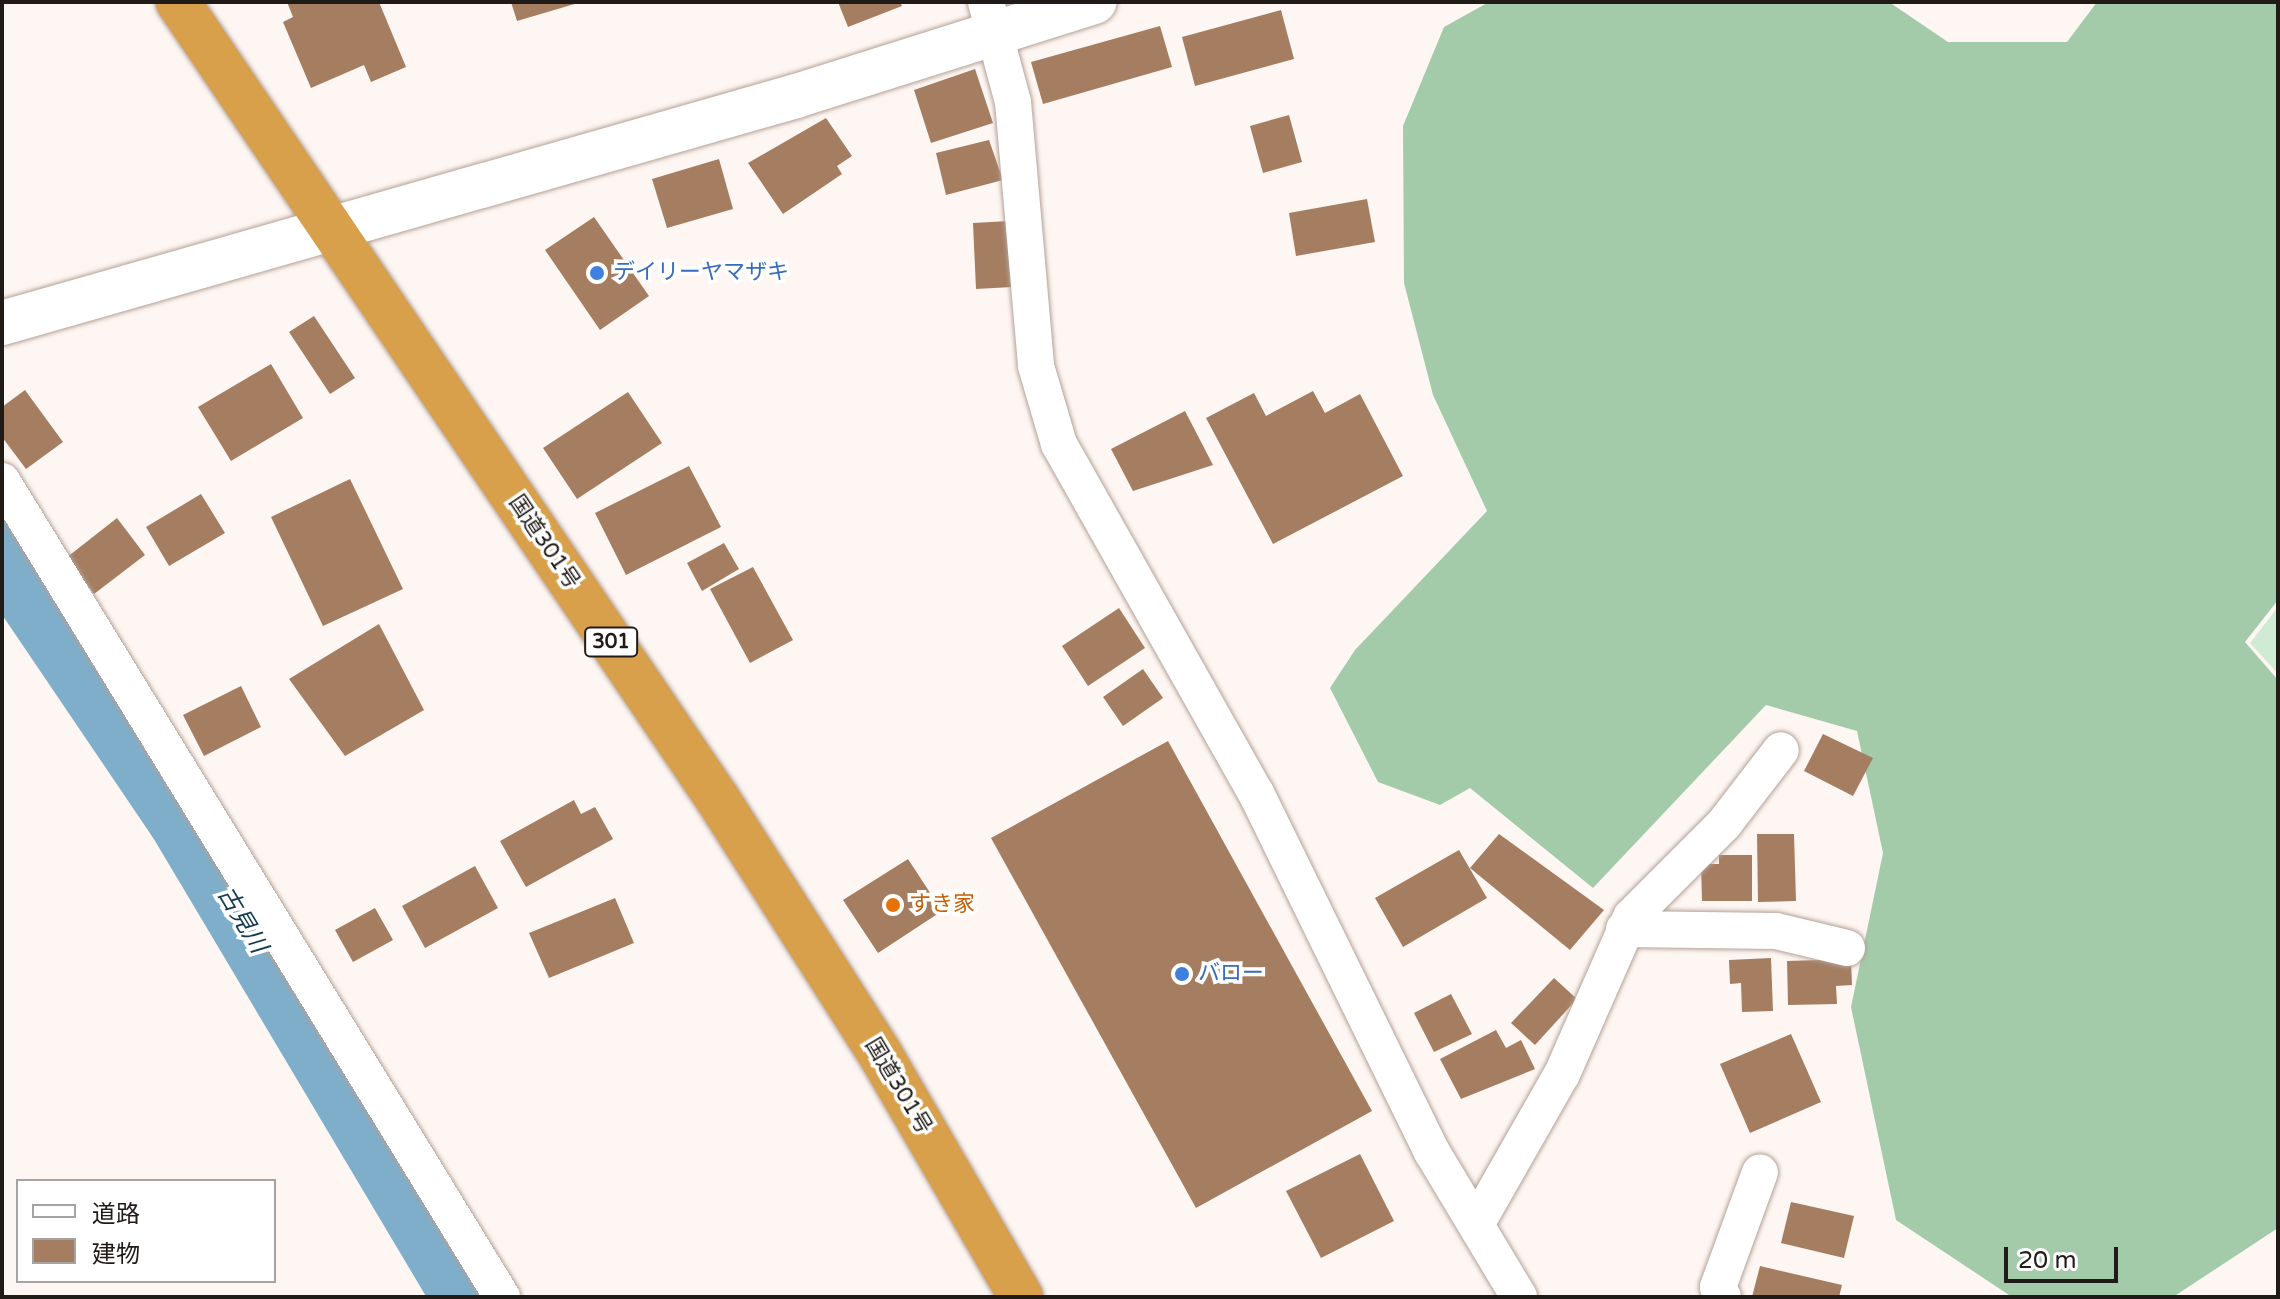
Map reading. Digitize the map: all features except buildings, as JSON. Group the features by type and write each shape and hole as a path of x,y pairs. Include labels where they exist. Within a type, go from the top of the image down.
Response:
{"highway":[{"name":"国道301号","path":"178,2 717,798 879,1052 1021,1297"}],"street":[{"path":"2,323 330,225 796,96 990,15 1095,2"},
{"path":"990,15 1013,102 1036,366 1059,444 1256,793 1432,1152 1478,1221 1519,1297"},
{"path":"2,481 502,1297"},
{"path":"1478,1221 1562,1074 1624,929 1781,750"},
{"path":"1624,929 1776,931 1847,948"},
{"path":"1723,1297 1718,1287 1760,1172"}],"green space":[{"path":"1489,2 1889,2 1948,42 2067,42 2097,2 2278,2 2278,600 2245,642 2278,680 2278,1228 2173,1297 2012,1297 1896,1220 1851,1007 1883,853 1857,731 1766,705 1593,888 1470,788 1440,805 1378,782 1330,688 1355,650 1487,511 1433,395 1404,283 1403,126 1444,27"},
{"path":"2278,607 2278,674 2250,643"}],"waterway":[{"name":"古見川","path":"2,554 181,818 466,1297"}],"place":[{"name":"デイリーヤマザキ","path":"597,273"},
{"name":"すき家","path":"893,905"},
{"name":"バロー","path":"1182,974"}]}
